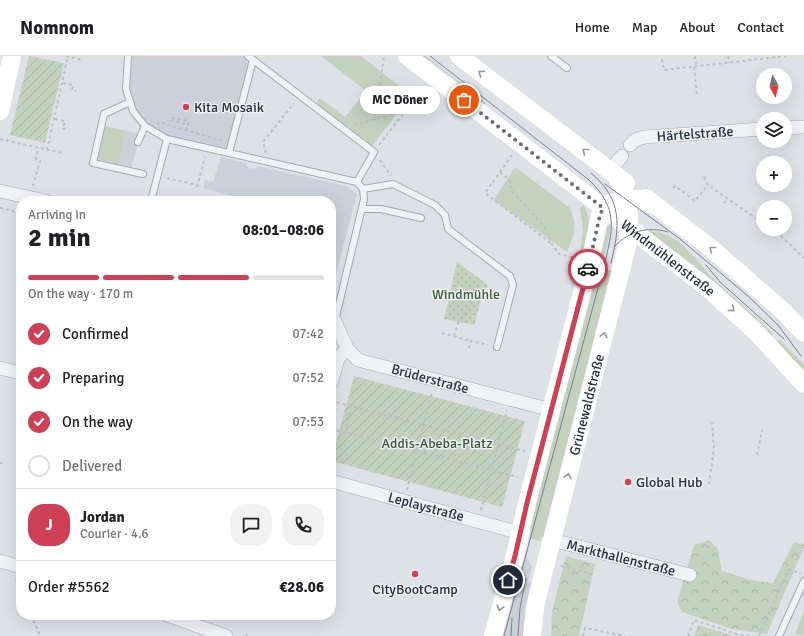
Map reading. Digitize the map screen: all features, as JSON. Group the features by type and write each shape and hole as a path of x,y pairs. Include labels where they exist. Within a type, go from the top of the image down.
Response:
{"main road":[{"path":"0,111 12,56"},
{"name":"Windmühlenstraße","path":"407,56 710,290 744,320 804,384"},
{"path":"459,56 712,249 783,311 804,333"},
{"name":"Grünewaldstraße","path":"532,636 535,607 626,251 629,213 623,187 613,173"},
{"path":"493,636 595,241 600,215 603,208 611,202 626,199 639,199 655,205"}],"street":[{"path":"792,128 804,127"},
{"name":"Härtelstraße","path":"630,146 635,140 644,137 756,129"},
{"path":"613,173 622,156"},
{"path":"0,191 26,196"},
{"name":"Brüderstraße","path":"336,325 348,348 358,360 552,410"},
{"path":"336,366 338,359 348,348"},
{"path":"0,368 16,371"},
{"name":"Leplaystraße","path":"336,483 520,533"},
{"name":"Markthallenstraße","path":"552,540 690,575"},
{"path":"0,561 16,566"},
{"path":"194,620 226,636"}],"lane":[{"path":"128,56 126,90 133,111 145,126 167,139 357,182 363,189 364,199 362,209 336,308"},
{"path":"248,56 374,152 357,182"},
{"path":"551,56 567,68"},
{"path":"229,153 254,60"},
{"path":"130,102 104,114 93,163 143,174"},
{"path":"138,142 145,126"},
{"path":"152,196 167,139"},
{"path":"363,189 393,184 435,205 445,215 448,229 510,276 513,285 497,347"},
{"path":"362,209 381,209 421,218"},
{"path":"779,636 804,581"}],"path":[{"path":"47,150 63,83 67,56 83,60"},
{"path":"374,120 384,56"},
{"path":"695,56 697,95"},
{"path":"728,56 729,63"},
{"path":"662,58 664,70 786,56"},
{"path":"63,83 73,85 72,90 76,91"},
{"path":"393,184 390,174 374,152 426,85"},
{"path":"269,162 263,142 300,95"},
{"path":"344,128 406,111"},
{"path":"186,130 189,121 171,118 171,121 188,124"},
{"path":"55,119 65,121 63,129 67,128"},
{"path":"162,123 227,142"},
{"path":"0,139 62,154"},
{"path":"31,196 40,160 36,160 38,148"},
{"path":"158,176 197,186 207,148"},
{"path":"515,152 485,193 552,244"},
{"path":"500,172 509,179 511,190 544,226 552,244 559,254 575,258"},
{"path":"704,177 708,185 756,218"},
{"path":"673,188 675,186 696,201 708,185"},
{"path":"724,203 728,199"},
{"path":"0,208 16,212"},
{"path":"782,236 804,258"},
{"path":"454,336 460,319 472,306 474,300 472,293 468,288"},
{"path":"442,333 497,347"},
{"path":"469,348 471,341"},
{"path":"404,501 435,380"},
{"path":"478,521 509,400"},
{"path":"336,402 528,452"},
{"path":"345,433 351,406"},
{"path":"708,484 714,449 712,423"},
{"path":"336,430 521,478"},
{"path":"757,455 762,430"},
{"path":"0,463 4,464"},
{"path":"557,565 592,574"},
{"path":"759,636 788,570 804,573"},
{"path":"33,620 39,633 38,636"},
{"path":"688,636 694,620 740,635 750,636"},
{"path":"583,636 585,628 624,636"}],"shaded area":[{"name":"Kita Mosaik","path":"128,56 248,56 253,60 229,153 167,139 156,133 133,111 126,89"},
{"path":"105,126 140,134 132,167 98,159"},
{"path":"221,157 246,163 249,168 254,169 258,166 346,186 357,194 336,274 336,196 234,196 203,188 205,180 213,182"},
{"path":"525,553 532,567 528,582 534,583 526,636 498,636"}],"green space":[{"path":"29,56 64,63 45,143 10,135"},
{"path":"321,56 361,56 411,95 372,146 315,104 320,98 345,117 366,91"},
{"path":"423,56 426,56 486,103 483,107 462,85"},
{"path":"105,126 125,131 118,164 98,159"},
{"path":"515,167 570,208 574,220 574,234 567,252 494,200"},
{"path":"583,205 588,216 589,223 583,257 580,253 583,230 580,208"},
{"path":"610,225 609,239 602,261 599,261 606,227"},
{"path":"647,231 670,236 679,242 717,282 773,334 771,336"},
{"name":"Windmühle","path":"457,262 488,285 483,293 474,325 444,319"},
{"path":"596,266 613,271 546,538 541,537 540,541 529,538 531,533 527,532 579,341"},
{"path":"779,339 804,365 804,372 777,342"},
{"name":"Addis-Abeba-Platz","path":"354,376 525,421 502,507 336,462 336,443"},
{"path":"709,540 718,549 722,571 755,581 773,583 794,542 804,544 767,634 732,629 682,612 677,602 694,545"},
{"path":"566,556 595,564 579,636 551,636 552,612"},
{"path":"804,611 804,636 795,634"},
{"path":"698,625 735,636 694,636"}],"tram line":[{"path":"430,56 589,180 605,200 611,220 610,241 604,266 504,636"},
{"path":"591,173 609,193 614,204 617,225 611,263"},
{"path":"605,184 680,239 748,296 778,325 801,356"},
{"path":"615,246 626,237 639,231 661,230 668,232"},
{"path":"706,265 720,282 784,339"},
{"path":"518,636 520,608 526,578"},
{"path":"511,636 512,618"}],"way so far":[{"path":"464,100 603,208 600,215 588,269"}],"place":[{"name":"MC Döner","path":"464,100"},
{"name":"Kita Mosaik","path":"186,107"},
{"name":"Global Hub","path":"628,482"},
{"name":"CityBootCamp","path":"415,574"}],"route":[{"path":"508,580 588,269"}]}
